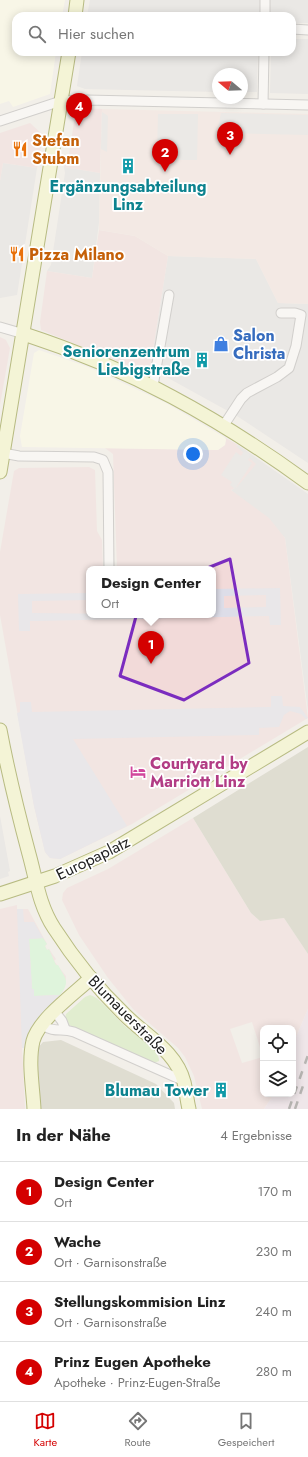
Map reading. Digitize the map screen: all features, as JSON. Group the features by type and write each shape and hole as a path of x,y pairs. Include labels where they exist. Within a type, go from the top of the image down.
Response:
{"main road":[{"path":"76,12 77,0"},
{"path":"0,472 24,334 68,56"},
{"path":"24,334 80,354 153,386 224,425 308,483"},
{"name":"Blumauerstraße","path":"0,730 10,781 39,898 53,927 91,978 126,1016 166,1052 177,1067 184,1081 189,1109"},
{"name":"Europaplatz","path":"0,894 36,883 109,852 148,830 308,732"},
{"path":"34,1109 32,1049 35,1036 42,1025 91,978"}],"street":[{"path":"265,0 265,12"},
{"path":"296,29 308,30"},
{"path":"263,104 264,56"},
{"path":"0,121 61,101 86,100 308,105"},
{"path":"153,386 169,295"},
{"path":"224,425 241,399 247,393 286,372 291,364 302,318 299,313 281,313"},
{"path":"0,327 24,334"},
{"path":"3,453 19,456 94,457 103,460 108,472 110,566"},
{"path":"55,1012 62,1021 61,1030"},
{"path":"42,1025 61,1030 184,1081"}],"highlighted area":[{"path":"230,559 249,663 184,700 120,676 142,594"}],"shaded area":[{"path":"0,0 65,0 63,12 12,12 12,56 55,56 50,94 13,107 9,101 0,104"},
{"path":"90,0 261,0 261,12 88,12"},
{"path":"270,0 308,0 308,23 296,23 296,12 269,12"},
{"path":"296,39 308,39 308,94 270,93 271,56 296,56"},
{"path":"81,56 258,56 257,92 248,92 248,68 212,68 212,92 85,89 77,86"},
{"path":"84,108 102,109 100,173 64,167 69,155 75,115"},
{"path":"102,109 308,114 308,304 278,303 256,259 168,256 135,236 99,230"},
{"path":"102,112 108,116 107,152 101,149"},
{"path":"221,113 308,115 308,135 217,133"},
{"path":"158,114 198,114 197,160 157,160"},
{"name":"Stefan Stubm","path":"30,123 43,135 37,168 3,163 0,181 0,133"},
{"path":"3,163 37,168 17,295 0,298 0,181"},
{"path":"64,167 100,173 99,222 92,278 47,271 51,265 65,173"},
{"path":"99,230 135,236 168,256 151,362 146,373 41,330 40,322 47,271 92,278"},
{"path":"168,256 256,259 278,303 308,304 308,463 237,416 163,375 146,373 151,362"},
{"path":"0,337 6,340 10,348 0,405"},
{"path":"39,350 88,367 166,403 224,437 226,439 225,445 218,450 22,447 20,436 34,353"},
{"path":"224,437 238,445 236,446 256,464 237,487 231,490 269,518 285,538 308,718 132,824 60,859 50,858 45,852 34,806 0,615 0,552 14,471 19,468 89,467 95,470 97,531 102,540 103,566 86,566 86,618 216,618 216,566 117,566 113,454 105,448 218,450 225,445 226,439"},
{"path":"238,445 308,494 308,711 285,538 231,490 237,487 236,446"},
{"path":"244,451 251,455 248,460 252,463 235,489 230,485 232,482 221,475 236,452 241,456"},
{"path":"280,588 281,625 270,625 269,616 216,617 216,589","holes":["266,595 266,607 224,608 224,596"]},
{"path":"86,593 86,600 32,601 32,613 86,614 86,618 173,618 30,621 30,631 19,631 18,594"},
{"path":"271,696 282,696 283,706 300,707 308,718 306,719 301,714 290,711 284,715 279,727 259,728 259,735 73,739 127,826 60,859 50,858 45,852 34,806 17,713 20,712 20,702 31,702 32,712 271,707"},
{"path":"308,747 308,954 284,918 260,921 251,913 193,818"},
{"path":"0,816 10,871 8,872 9,876 0,879"},
{"path":"193,818 251,913 260,921 284,918 308,954 308,1009 296,1037 296,1025 260,1025 260,1047 252,1022 230,1029 242,1063 260,1058 260,1097 272,1097 264,1109 202,1109 194,1076 185,1057 178,1048 133,1009 108,978 79,935 62,900 63,893 67,888 108,869"},
{"path":"17,905 17,909 28,909 47,944 45,946 47,950 49,949 56,959 54,961 66,976 66,980 63,991 34,1024 29,1033 25,1048 22,1048 25,1109 0,1109 0,909"},
{"path":"17,909 23,909 24,922 34,922 43,938 29,939 32,989 34,989 34,996 60,995 34,1024 29,1033 25,1048 22,1048"},
{"path":"308,1009 308,1109 264,1109 272,1097 296,1097 296,1037"},
{"path":"61,1040 156,1084 174,1103 175,1109 39,1109 36,1050 43,1042"}],"green space":[{"path":"43,938 47,944 45,946 47,950 49,949 56,965 58,965 66,980 65,986 60,995 34,996 32,989 29,939"},
{"path":"90,995 99,1000 127,1028 152,1048 159,1057 159,1061 154,1063 69,1025 65,1018 66,1014 85,997"}],"railway":[{"path":"289,1109 308,1055"},
{"path":"295,1109 305,1080"}],"place":[{"name":"Prinz Eugen Apotheke","path":"79,126"},
{"name":"Stefan Stubm","path":"20,149"},
{"name":"Stellungskommision Linz","path":"230,155"},
{"name":"Ergänzungsabteilung Linz","path":"128,166"},
{"name":"Wache","path":"165,172"},
{"name":"Pizza Milano","path":"17,254"},
{"name":"Salon Christa","path":"221,344"},
{"name":"Seniorenzentrum Liebigstraße","path":"202,360"},
{"name":"Design Center","path":"151,664"},
{"name":"Courtyard by Marriott Linz","path":"138,772"},
{"name":"Blumau Tower","path":"221,1090"}]}
